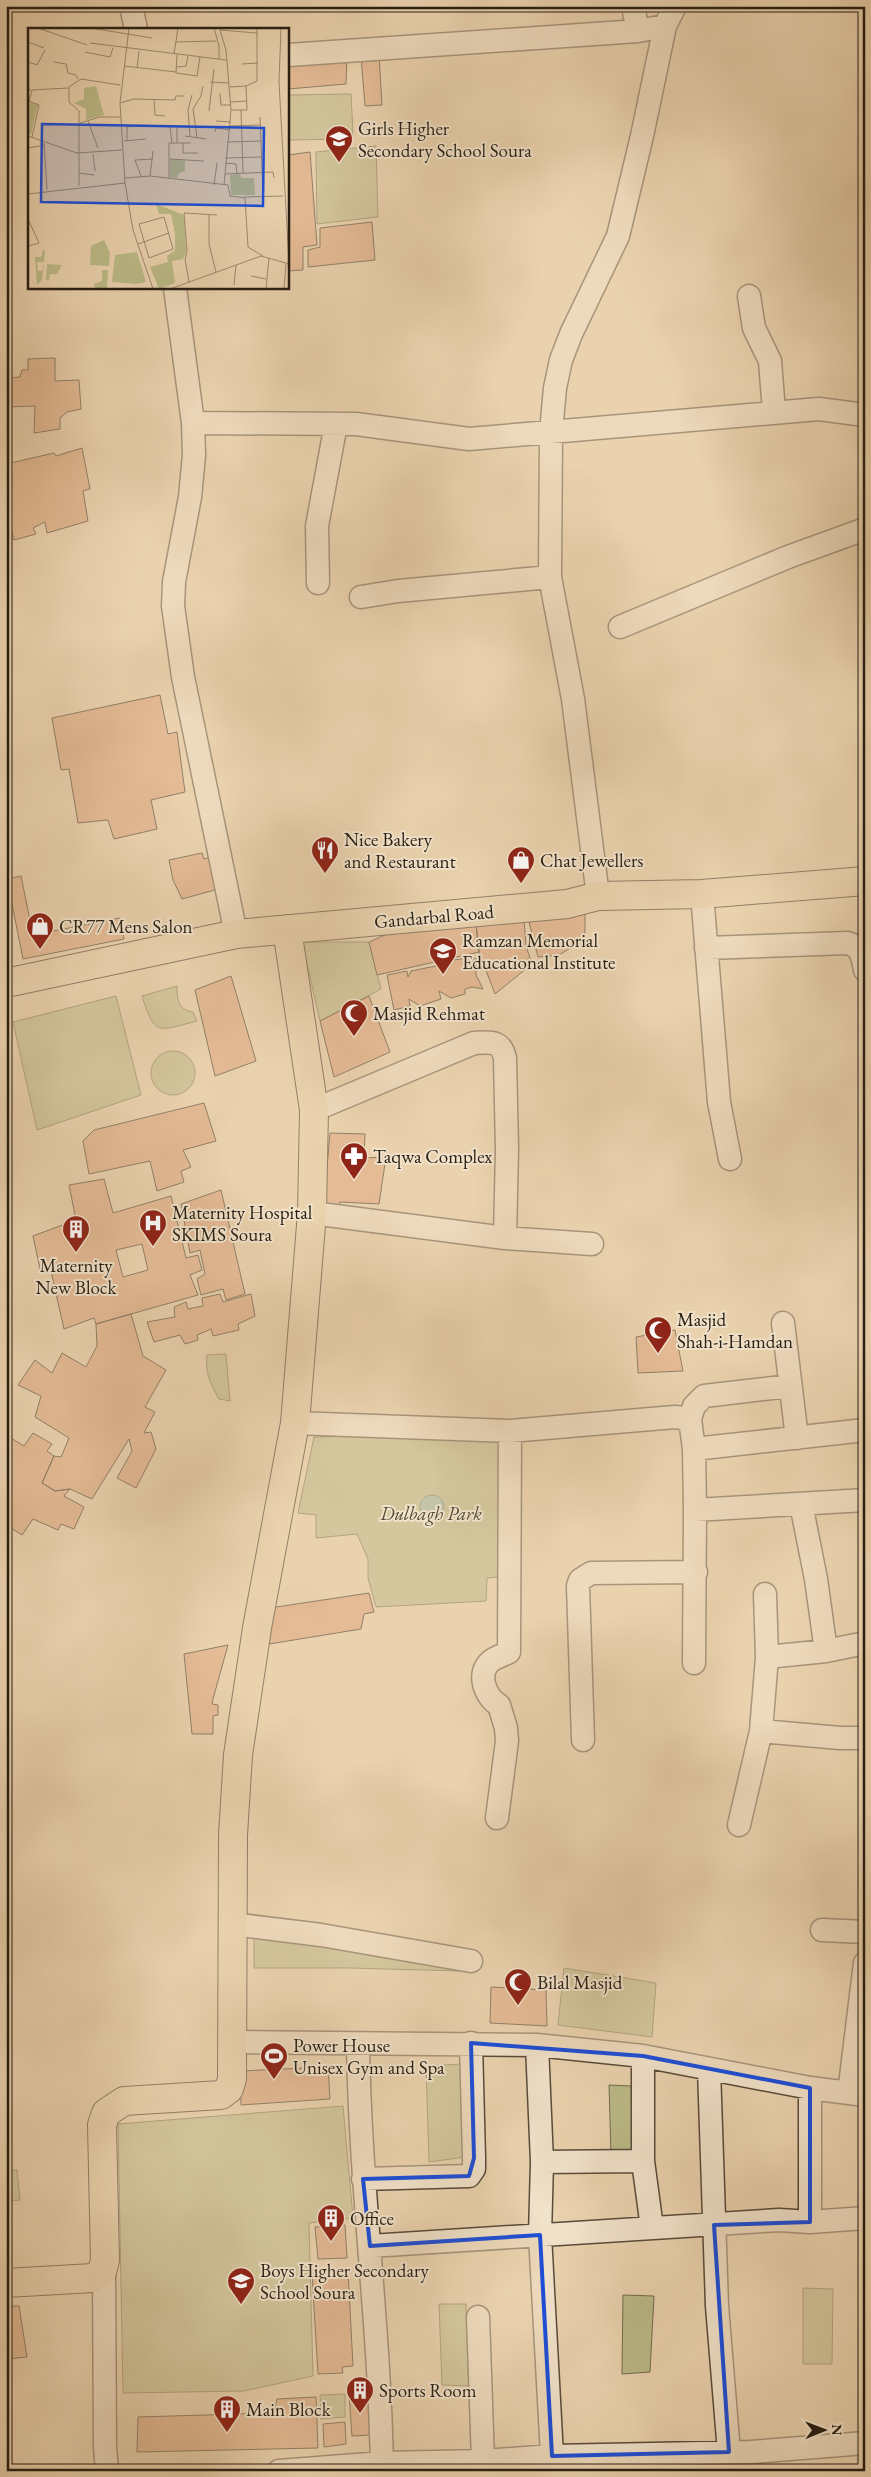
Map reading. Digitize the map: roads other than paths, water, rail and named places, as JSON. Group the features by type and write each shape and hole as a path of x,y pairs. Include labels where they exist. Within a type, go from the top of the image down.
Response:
{"main road":[{"name":"Gandarbal Road","path":"6,983 236,934 567,904 598,896 702,894 865,881"},
{"path":"6,2283 93,2278 99,2275 104,2267 102,2131 106,2113 124,2101 221,2095 229,2089 232,2079 233,1835 238,1755 257,1628 295,1423 312,1214 314,1110 287,929"}],"street":[{"path":"131,6 136,28"},
{"path":"633,6 638,30"},
{"path":"598,896 573,699 550,577 551,432 555,388 561,360 571,334 618,236 636,164 665,26 675,6"},
{"path":"289,55 638,30 665,26"},
{"path":"175,289 193,423 194,455 190,497 174,582 173,606 183,677 236,934"},
{"path":"749,296 754,328 770,361 774,412"},
{"path":"193,423 336,424 397,428 469,439 819,409 865,415"},
{"path":"318,583 318,526 336,424"},
{"path":"620,627 779,561 865,529"},
{"path":"361,597 398,591 550,577"},
{"path":"702,894 719,1102 730,1159"},
{"path":"706,948 848,943 857,946 861,951 865,970"},
{"path":"314,1110 474,1043 497,1043 503,1048 505,1058 507,1149 505,1238"},
{"path":"312,1214 505,1238 592,1244"},
{"path":"784,1323 797,1438"},
{"path":"694,1663 696,1510 694,1449 690,1420 694,1406 704,1396 790,1386"},
{"path":"295,1423 510,1431 675,1417 690,1420"},
{"path":"694,1449 865,1430"},
{"path":"497,1818 506,1728 499,1704 491,1700 485,1689 484,1678 487,1666 492,1660 509,1652 510,1644 510,1431"},
{"path":"696,1510 865,1500"},
{"path":"801,1504 816,1579 826,1651"},
{"path":"583,1740 578,1586 580,1580 591,1573 696,1572"},
{"path":"738,1826 761,1731 767,1657 765,1594"},
{"path":"767,1657 826,1651 865,1644"},
{"path":"761,1731 865,1738"},
{"path":"232,1924 321,1935 471,1961"},
{"path":"822,1930 865,1932"},
{"path":"232,2042 536,2045 643,2056 810,2088 857,2094 865,1963"},
{"path":"363,2179 469,2176 474,2169 472,2043"},
{"path":"358,2044 363,2179 370,2246 382,2467"},
{"path":"536,2045 542,2162 540,2235 552,2456"},
{"path":"643,2056 643,2160 652,2228"},
{"path":"709,2069 717,2306 729,2452"},
{"path":"810,2088 810,2222"},
{"path":"542,2162 643,2160"},
{"path":"370,2246 779,2220 810,2222 865,2218"},
{"path":"104,2267 105,2447 107,2471"},
{"path":"478,2317 483,2461"},
{"path":"279,2471 382,2467 552,2456 729,2452 865,2443"}],"place":[{"name":"Girls Higher Secondary School Soura","path":"339,163"},
{"name":"Nice Bakery and Restaurant","path":"325,874"},
{"name":"Chat Jewellers","path":"521,884"},
{"name":"CR77 Mens Salon","path":"40,950"},
{"name":"Ramzan Memorial Educational Institute","path":"443,975"},
{"name":"Masjid Rehmat","path":"354,1037"},
{"name":"Taqwa Complex","path":"354,1180"},
{"name":"Maternity Hospital SKIMS Soura","path":"153,1247"},
{"name":"Maternity New Block","path":"76,1253"},
{"name":"Masjid Shah-i-Hamdan","path":"658,1354"},
{"name":"Bilal Masjid","path":"518,2006"},
{"name":"Power House Unisex Gym and Spa","path":"274,2080"},
{"name":"Office","path":"331,2242"},
{"name":"Boys Higher Secondary School Soura","path":"241,2305"},
{"name":"Sports Room","path":"360,2414"},
{"name":"Main Block","path":"227,2433"}],"park label":[{"name":"Dulbagh Park","path":"431,1513"}]}
